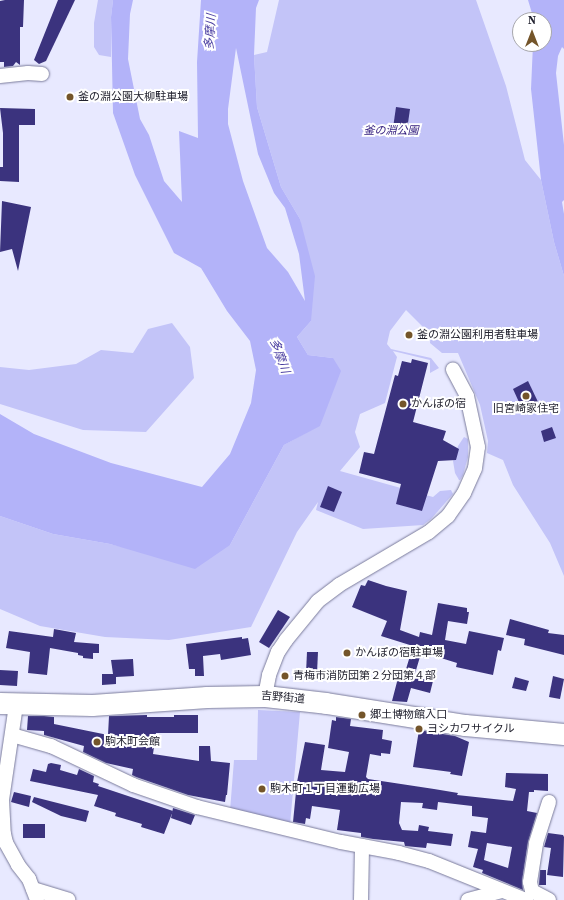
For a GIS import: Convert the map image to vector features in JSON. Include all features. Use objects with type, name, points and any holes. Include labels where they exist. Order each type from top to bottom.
[{"type":"highway","name":"吉野街道","points":[[8,704],[92,705],[199,697],[265,696],[326,703],[486,728],[564,734]]},
{"type":"street","points":[[0,76],[28,73],[42,74]]},
{"type":"street","points":[[265,696],[269,674],[278,652],[318,601],[339,585],[429,532],[448,516],[464,493],[475,468],[478,447],[468,401],[453,370]]},
{"type":"street","points":[[8,704],[12,735],[2,800],[6,843],[18,865],[29,879],[35,894],[68,900]]},
{"type":"street","points":[[12,735],[51,746],[133,785],[197,807],[429,861],[526,900]]},
{"type":"street","points":[[549,802],[536,843],[530,882],[532,891],[549,900]]},
{"type":"street","points":[[361,900],[362,846]]},
{"type":"street","points":[[468,900],[502,891]]},
{"type":"green space","points":[[98,0],[113,0],[111,17],[111,57],[99,55],[94,47],[94,23]]},
{"type":"green space","name":"釜の淵公園","points":[[279,0],[476,0],[506,86],[525,160],[541,180],[554,242],[564,276],[564,576],[550,543],[513,485],[503,460],[487,453],[488,441],[480,405],[458,353],[442,353],[430,343],[431,331],[422,326],[406,310],[390,331],[387,344],[391,349],[431,358],[439,368],[430,373],[430,360],[393,351],[397,357],[385,403],[360,414],[355,432],[360,447],[340,471],[433,497],[440,491],[451,490],[453,494],[431,519],[423,525],[363,529],[316,510],[318,502],[297,532],[251,627],[169,640],[105,637],[40,626],[0,609],[0,516],[53,534],[110,544],[143,552],[230,545],[284,445],[320,425],[333,358],[308,355],[297,337],[311,321],[300,219],[281,187],[257,107],[254,55],[267,52]]},
{"type":"green space","points":[[172,323],[190,347],[194,378],[146,432],[83,430],[0,404],[0,367],[29,370],[76,364],[101,350],[133,353],[148,329]]},
{"type":"green space","points":[[464,437],[468,439],[468,457],[463,475],[459,480],[455,473],[453,461],[458,446]]},
{"type":"green space","name":"駒木町１丁目運動広場","points":[[258,710],[300,712],[290,825],[230,811],[234,760],[257,760]]},
{"type":"water","name":"多摩川","points":[[113,0],[133,0],[130,14],[128,59],[140,119],[149,135],[164,181],[182,202],[179,131],[198,138],[197,62],[201,0],[259,0],[256,8],[254,55],[257,107],[281,187],[300,219],[315,276],[311,321],[297,337],[308,355],[333,358],[341,371],[320,426],[284,445],[230,545],[195,569],[110,544],[53,534],[0,516],[0,414],[34,434],[111,463],[202,487],[230,454],[251,403],[256,370],[250,341],[227,311],[201,268],[174,253],[135,175],[113,113],[111,17]],"holes":[[[236,48],[258,154],[274,193],[285,208],[299,254],[305,301],[288,272],[267,248],[243,181],[228,124],[228,109]]]},
{"type":"water","points":[[528,0],[564,0],[564,49],[562,47],[558,56],[556,73],[564,145],[564,200],[562,202],[564,214],[564,276],[554,242],[541,180],[531,89],[533,52],[552,52],[552,12],[532,12]]},
{"type":"building","points":[[24,0],[23,27],[20,27],[20,65],[16,62],[13,66],[4,67],[4,62],[0,62],[0,1]]},
{"type":"building","points":[[58,0],[75,0],[46,61],[39,64],[34,60]]},
{"type":"building","points":[[396,107],[410,109],[407,130],[393,128]]},
{"type":"building","points":[[0,108],[35,109],[35,125],[19,125],[19,182],[0,181],[0,167],[3,167],[3,133]]},
{"type":"building","points":[[2,201],[31,207],[18,271],[12,249],[0,252]]},
{"type":"building","name":"かんぽの宿","points":[[412,359],[428,363],[413,422],[446,431],[443,440],[459,449],[456,460],[438,461],[422,511],[396,504],[401,484],[359,473],[364,452],[374,454],[395,375],[398,376],[402,361],[411,363]]},
{"type":"building","name":"旧宮崎家住宅","points":[[528,381],[539,404],[523,411],[513,389]]},
{"type":"building","points":[[552,427],[556,438],[544,442],[541,431]]},
{"type":"building","points":[[328,486],[342,492],[334,512],[320,507]]},
{"type":"building","points":[[368,580],[407,591],[400,630],[419,637],[420,632],[432,635],[438,603],[467,608],[467,612],[469,612],[467,624],[448,621],[445,640],[466,644],[469,631],[504,638],[501,651],[498,650],[493,675],[456,667],[457,663],[441,658],[443,652],[425,648],[425,650],[422,650],[414,677],[433,681],[430,693],[411,688],[407,702],[392,701],[398,678],[403,679],[413,646],[381,636],[387,621],[352,607],[361,585],[365,586]]},
{"type":"building","points":[[278,610],[290,617],[269,648],[259,642]]},
{"type":"building","points":[[510,619],[549,630],[548,633],[564,635],[564,655],[524,645],[525,639],[506,635]]},
{"type":"building","points":[[54,629],[76,633],[74,642],[99,644],[99,653],[93,653],[93,659],[83,658],[83,656],[78,655],[78,653],[50,648],[47,675],[28,673],[30,652],[6,648],[9,631],[53,637]]},
{"type":"building","points":[[242,637],[242,639],[248,638],[251,655],[221,660],[220,654],[203,656],[204,676],[195,676],[195,669],[189,669],[186,644]]},
{"type":"building","points":[[307,652],[318,652],[317,673],[306,673]]},
{"type":"building","points":[[133,659],[134,676],[116,677],[116,684],[102,685],[102,674],[113,674],[111,660]]},
{"type":"building","points":[[0,670],[18,671],[17,686],[0,685]]},
{"type":"building","points":[[553,676],[564,679],[560,699],[549,697]]},
{"type":"building","points":[[515,677],[529,681],[526,691],[512,688]]},
{"type":"building","points":[[147,715],[147,717],[174,717],[174,715],[198,715],[198,733],[156,733],[153,754],[199,761],[199,746],[210,746],[211,761],[230,763],[225,802],[188,795],[136,777],[132,775],[133,769],[106,763],[83,752],[84,746],[44,735],[44,731],[27,730],[28,716],[44,716],[54,717],[54,724],[108,735],[109,716]]},
{"type":"building","points":[[336,717],[351,719],[350,726],[383,730],[382,739],[392,741],[390,754],[381,753],[381,756],[370,754],[366,777],[368,779],[458,793],[457,795],[513,801],[516,789],[505,787],[506,773],[548,774],[548,791],[534,790],[534,792],[529,792],[527,811],[537,813],[528,842],[522,881],[523,890],[482,873],[483,870],[473,867],[478,849],[468,847],[471,831],[486,833],[488,818],[472,816],[472,806],[438,802],[437,810],[422,808],[423,803],[401,802],[399,823],[402,830],[418,831],[419,825],[429,827],[428,831],[453,834],[451,846],[427,843],[426,848],[405,846],[404,842],[361,837],[361,833],[337,830],[340,810],[312,806],[310,819],[306,818],[305,824],[293,822],[297,782],[305,742],[325,745],[321,770],[345,772],[349,752],[328,748],[332,720],[336,721]],"holes":[[[487,843],[512,847],[508,868],[484,860]]]},
{"type":"building","points":[[419,730],[455,736],[469,742],[462,776],[450,774],[451,772],[413,767]]},
{"type":"building","points":[[51,763],[61,765],[60,770],[77,775],[79,769],[94,776],[93,782],[99,784],[98,786],[173,811],[164,834],[141,827],[142,824],[115,816],[116,813],[94,806],[98,795],[30,781],[33,769],[46,772],[48,764]]},
{"type":"building","points":[[14,792],[31,796],[29,807],[11,802]]},
{"type":"building","points":[[34,797],[89,811],[86,822],[61,816],[32,802]]},
{"type":"building","points":[[173,808],[195,815],[191,825],[171,818]]},
{"type":"building","points":[[23,824],[45,824],[45,838],[23,838]]},
{"type":"building","points":[[548,833],[563,835],[564,837],[563,877],[547,875],[551,848],[544,847]]},
{"type":"building","points":[[540,870],[546,870],[546,885],[539,885]]},
{"type":"place","name":"釜の淵公園大柳駐車場","points":[[70,97]]},
{"type":"place","name":"釜の淵公園利用者駐車場","points":[[409,335]]},
{"type":"place","name":"旧宮崎家住宅","points":[[526,396]]},
{"type":"place","name":"かんぽの宿","points":[[403,404]]},
{"type":"place","name":"かんぽの宿駐車場","points":[[347,653]]},
{"type":"place","name":"青梅市消防団第２分団第４部","points":[[285,676]]},
{"type":"place","name":"郷土博物館入口","points":[[362,715]]},
{"type":"place","name":"ヨシカワサイクル","points":[[419,729]]},
{"type":"place","name":"駒木町会館","points":[[97,742]]},
{"type":"place","name":"駒木町１丁目運動広場","points":[[262,789]]}]
